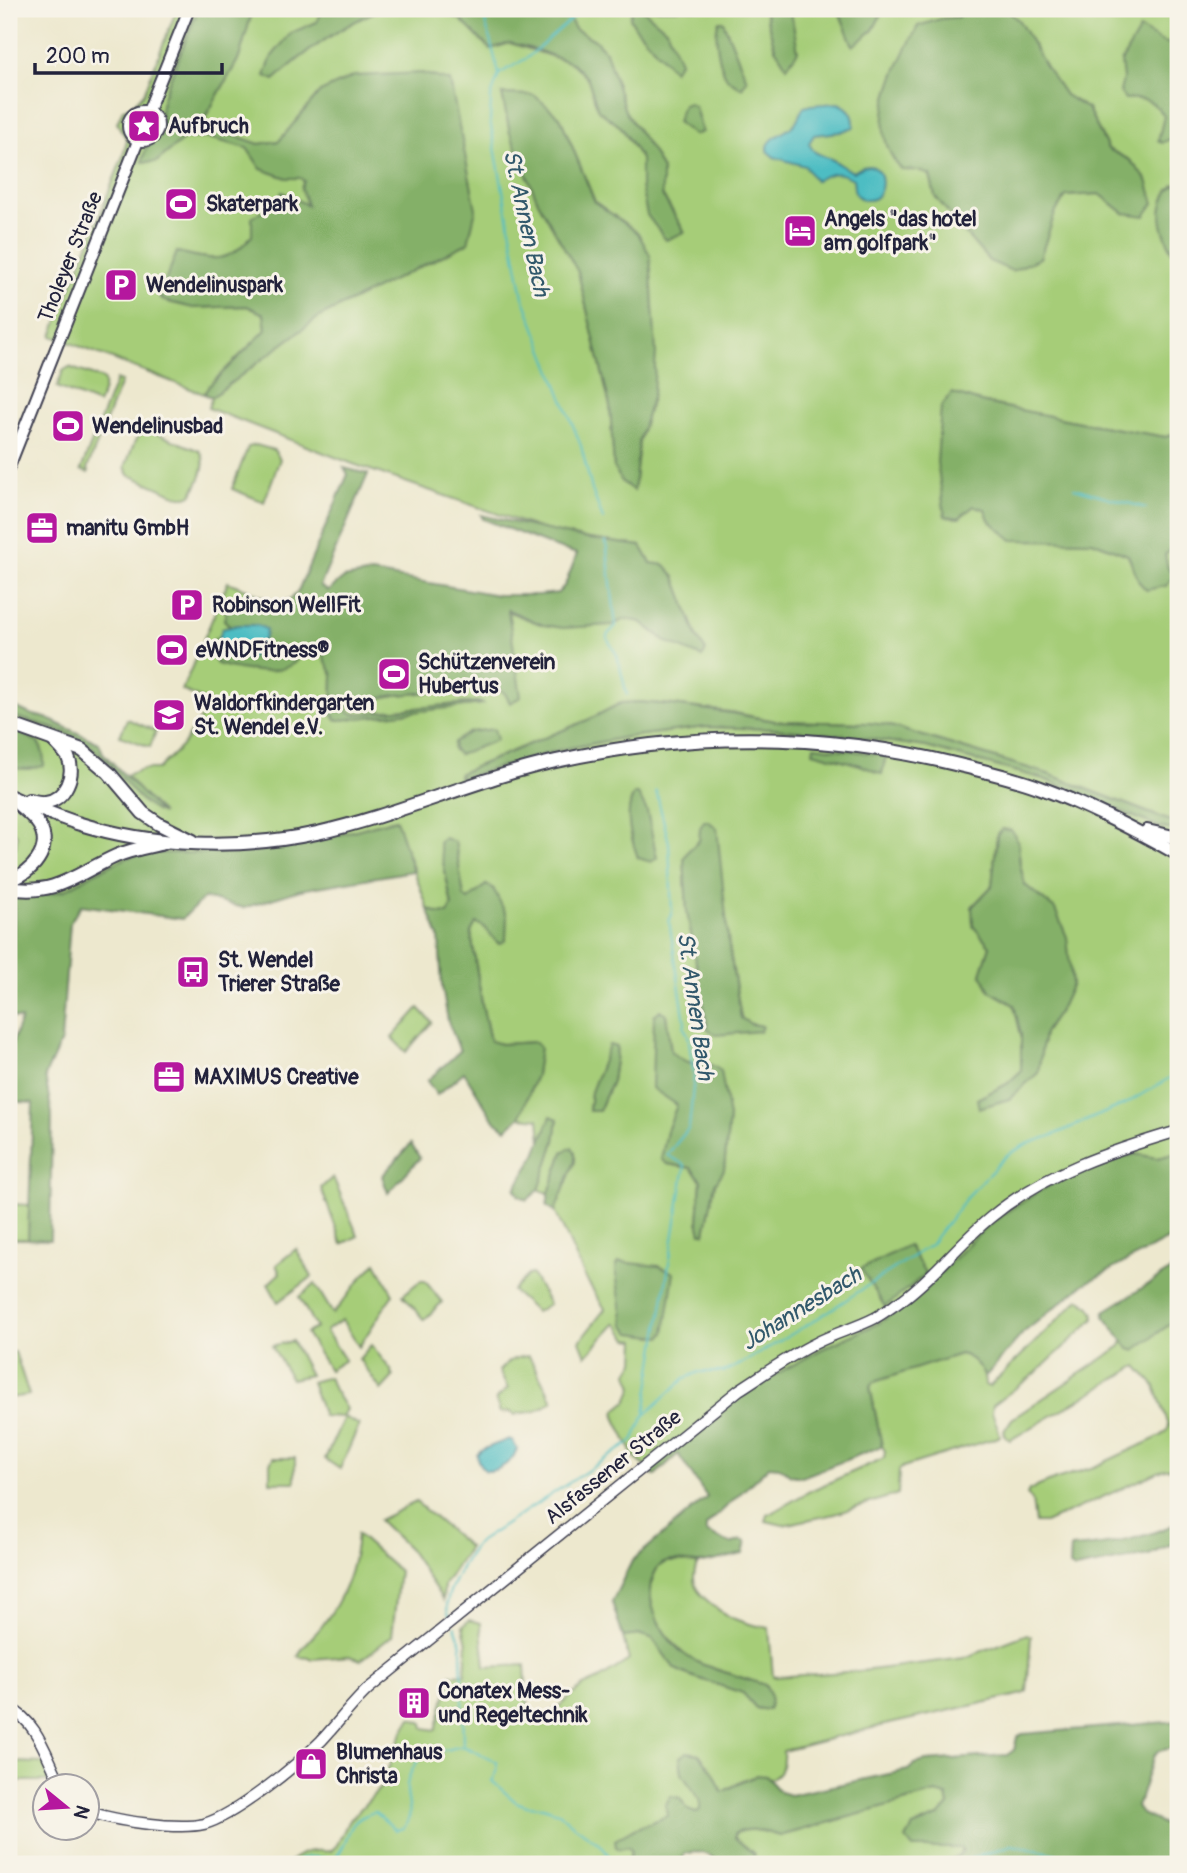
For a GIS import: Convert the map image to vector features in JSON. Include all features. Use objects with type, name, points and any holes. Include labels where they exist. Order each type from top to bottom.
[{"type":"highway","points":[[9,724],[82,750],[109,773],[143,813],[200,844]]},
{"type":"highway","points":[[10,796],[77,823],[119,834],[200,844],[256,842],[318,832],[366,819],[555,761],[646,745],[755,739],[828,742],[876,747],[930,758],[1039,787],[1094,809],[1178,854]]},
{"type":"highway","points":[[10,796],[47,802],[64,791],[68,784],[70,765],[53,740]]},
{"type":"highway","points":[[9,880],[28,872],[43,849],[38,824],[10,796]]},
{"type":"highway","points":[[1130,827],[1178,838]]},
{"type":"highway","points":[[9,888],[34,890],[55,886],[120,854],[172,841]]},
{"type":"main road","points":[[148,111],[189,9]]},
{"type":"main road","points":[[148,111],[155,117],[158,129],[150,140],[138,141],[128,131],[128,121],[136,112],[148,111]]},
{"type":"main road","name":"Tholeyer Straße","points":[[9,467],[138,141]]},
{"type":"main road","name":"Alsfassener Straße","points":[[102,1814],[140,1822],[186,1826],[204,1824],[227,1814],[307,1755],[368,1689],[739,1390],[795,1354],[876,1318],[903,1300],[990,1218],[1012,1201],[1067,1169],[1101,1155],[1178,1131]]},
{"type":"main road","points":[[9,1708],[18,1712],[33,1728],[55,1772]]},
{"type":"green space","points":[[177,9],[198,9],[163,97],[163,129],[156,141],[146,148],[156,162],[185,138],[209,138],[247,148],[261,169],[305,181],[301,188],[307,200],[307,206],[278,202],[252,217],[252,236],[228,256],[206,258],[177,252],[193,308],[247,306],[264,314],[266,330],[204,394],[52,336],[123,156],[127,140],[117,123],[123,109],[132,106],[144,93]]},
{"type":"green space","points":[[198,9],[253,9],[239,58],[205,118],[207,126],[259,144],[279,141],[320,92],[354,76],[422,73],[450,81],[476,209],[468,243],[319,317],[212,397],[204,394],[209,386],[266,330],[264,314],[247,306],[193,308],[164,301],[159,296],[177,252],[199,257],[227,256],[252,236],[252,217],[278,202],[282,192],[307,205],[301,188],[304,181],[300,178],[287,178],[261,169],[247,148],[209,138],[185,138],[156,162],[142,162],[146,148],[156,141],[163,129],[160,113],[163,97]]},
{"type":"green space","points":[[253,9],[323,9],[317,22],[291,33],[274,80],[297,59],[353,21],[381,9],[436,9],[460,19],[490,49],[510,43],[572,63],[588,79],[598,110],[621,127],[641,159],[641,187],[674,213],[662,195],[662,170],[625,111],[606,52],[595,40],[575,29],[564,9],[632,9],[631,18],[673,70],[667,30],[642,9],[764,9],[775,48],[792,18],[788,9],[838,9],[853,45],[873,30],[884,9],[963,9],[958,17],[918,26],[893,78],[919,171],[931,175],[935,196],[989,260],[1040,257],[1055,213],[1066,196],[1100,194],[1124,213],[1130,160],[1108,149],[1088,109],[1065,95],[1019,21],[1006,9],[1178,9],[1178,184],[1173,185],[1169,246],[1178,262],[1178,360],[1174,367],[1178,369],[1178,432],[1166,437],[980,402],[952,394],[944,504],[945,516],[959,518],[974,506],[1058,539],[1092,541],[1128,555],[1139,582],[1175,575],[1168,568],[1165,555],[1178,542],[1178,824],[1048,774],[887,725],[775,721],[731,712],[639,702],[621,703],[590,719],[460,773],[462,778],[559,750],[626,737],[706,727],[774,729],[851,736],[926,747],[1044,779],[1161,828],[1178,830],[1178,1153],[1157,1158],[1135,1154],[1102,1163],[1039,1191],[970,1242],[917,1297],[879,1323],[820,1350],[721,1411],[650,1470],[635,1458],[615,1417],[616,1410],[627,1401],[633,1387],[628,1373],[635,1362],[636,1340],[628,1339],[615,1324],[586,1356],[580,1341],[605,1309],[586,1279],[555,1211],[575,1161],[563,1152],[549,1193],[539,1190],[555,1141],[558,1119],[551,1117],[541,1141],[539,1119],[520,1117],[536,1075],[539,1048],[534,1042],[501,1044],[490,1041],[471,932],[476,923],[483,926],[498,943],[506,940],[486,885],[468,901],[463,896],[455,842],[439,842],[452,906],[449,914],[428,909],[395,819],[289,846],[96,872],[65,890],[41,895],[9,892],[9,852],[16,847],[17,835],[9,826],[9,715],[71,735],[93,747],[143,802],[161,812],[126,775],[143,769],[158,769],[182,746],[210,703],[182,690],[228,582],[246,589],[246,596],[238,601],[224,620],[230,626],[222,629],[219,638],[215,638],[212,654],[217,664],[293,664],[311,644],[320,642],[333,675],[332,713],[336,720],[482,704],[478,702],[355,714],[349,712],[346,706],[396,695],[492,687],[504,692],[507,609],[543,625],[612,625],[626,618],[641,622],[667,642],[698,639],[675,577],[651,563],[641,546],[547,531],[353,464],[208,408],[212,397],[319,317],[467,243],[320,92],[280,141],[259,144],[207,126],[205,118],[239,58]],"holes":[[[502,94],[560,117],[595,202],[638,233],[653,394],[639,441],[634,490],[614,468],[610,406],[578,272],[510,133]],[[997,835],[1018,841],[1025,885],[1055,909],[1061,1008],[1044,1033],[1038,1073],[977,1099],[1007,1084],[1021,1071],[1021,1035],[1014,1005],[990,991],[981,974],[990,946],[972,907],[992,886]],[[699,841],[729,946],[741,1018],[762,1026],[708,1029],[687,912],[684,858]],[[666,1014],[671,1052],[681,1060],[702,1065],[729,1117],[724,1170],[715,1183],[705,1233],[698,1222],[701,1180],[691,1168],[667,1164],[667,1131],[677,1105]],[[617,1047],[612,1081],[599,1111],[589,1111],[591,1092]]]},
{"type":"green space","points":[[323,9],[381,9],[324,40],[274,80],[265,76],[272,56],[291,33],[317,22]]},
{"type":"green space","points":[[436,9],[564,9],[575,29],[595,40],[606,52],[625,111],[662,170],[662,195],[685,232],[666,240],[647,215],[641,187],[641,159],[621,127],[598,110],[588,79],[572,63],[510,43],[490,49],[460,19]]},
{"type":"green space","points":[[632,9],[642,9],[667,30],[680,62],[673,70],[635,27],[630,18]]},
{"type":"green space","points":[[764,9],[788,9],[792,18],[798,51],[787,67],[775,48]]},
{"type":"green space","points":[[838,9],[884,9],[873,30],[853,46]]},
{"type":"green space","points":[[963,9],[1006,9],[1019,21],[1065,95],[1088,109],[1108,149],[1130,160],[1147,180],[1154,203],[1145,216],[1124,213],[1100,194],[1066,196],[1055,213],[1040,258],[1012,271],[989,261],[963,231],[935,196],[930,175],[902,170],[890,154],[885,136],[884,117],[893,79],[918,26],[958,17]]},
{"type":"green space","points":[[719,21],[723,21],[747,80],[742,88],[727,78],[722,66],[717,41]]},
{"type":"green space","points":[[1140,29],[1163,42],[1178,45],[1178,144],[1172,138],[1162,143],[1158,141],[1164,116],[1156,106],[1143,100],[1125,99],[1120,92],[1123,79],[1121,62]]},
{"type":"green space","points":[[502,94],[534,95],[560,117],[595,202],[638,233],[650,255],[656,353],[653,394],[639,441],[634,491],[622,482],[614,468],[610,406],[578,272],[538,202],[510,133]]},
{"type":"green space","points":[[689,103],[695,107],[702,132],[694,135],[677,122],[683,105]]},
{"type":"green space","points":[[1178,184],[1178,262],[1166,239],[1161,218],[1166,195]]},
{"type":"green space","points":[[69,367],[103,379],[104,388],[98,404],[57,387],[63,371]]},
{"type":"green space","points":[[116,380],[121,382],[87,469],[88,473],[81,470]]},
{"type":"green space","points":[[952,393],[980,402],[1090,424],[1166,437],[1178,432],[1178,542],[1165,555],[1168,568],[1175,575],[1166,586],[1146,590],[1139,582],[1128,555],[1092,541],[1012,540],[989,520],[985,509],[974,506],[959,518],[945,516],[937,462],[941,407]]},
{"type":"green space","points":[[148,430],[200,451],[203,467],[191,495],[180,497],[129,475],[125,467],[135,441],[143,431]]},
{"type":"green space","points":[[256,445],[274,450],[280,459],[264,502],[232,489],[248,447]]},
{"type":"green space","points":[[344,468],[368,474],[320,586],[328,591],[344,578],[372,573],[498,595],[558,593],[565,585],[577,554],[483,519],[481,515],[582,538],[641,546],[651,563],[665,565],[675,577],[698,639],[706,651],[702,657],[667,642],[641,622],[626,619],[612,625],[563,628],[543,625],[508,610],[521,697],[510,703],[504,692],[492,687],[396,695],[355,702],[347,707],[349,712],[355,714],[478,702],[483,704],[342,720],[336,720],[332,713],[333,675],[320,642],[309,648],[294,663],[277,670],[246,670],[217,664],[212,654],[215,638],[219,638],[221,648],[246,659],[257,625],[230,626],[224,620],[227,606],[246,596],[246,589],[280,602],[287,601],[298,591],[348,474]]},
{"type":"green space","points":[[638,702],[775,721],[887,725],[1048,774],[1178,824],[1178,830],[1161,828],[1044,779],[926,747],[851,736],[774,729],[706,727],[626,737],[559,750],[459,777],[460,773],[590,719],[621,703]]},
{"type":"green space","points":[[9,704],[99,743],[103,753],[162,814],[143,802],[103,757],[86,743],[54,728],[9,715]]},
{"type":"green space","points":[[127,719],[156,731],[150,747],[120,736]]},
{"type":"green space","points":[[494,729],[497,740],[459,755],[453,749],[454,742],[470,732]]},
{"type":"green space","points":[[9,730],[39,744],[44,766],[9,768]]},
{"type":"green space","points":[[814,746],[886,755],[882,774],[813,752]]},
{"type":"green space","points":[[634,794],[638,794],[647,811],[657,858],[651,862],[638,858],[631,834],[629,810]]},
{"type":"green space","points":[[396,819],[413,871],[300,890],[244,908],[204,898],[182,919],[81,905],[70,923],[61,1041],[45,1076],[52,1114],[50,1240],[28,1239],[33,1103],[9,1101],[9,1052],[21,1019],[11,1017],[14,902],[9,901],[9,892],[41,895],[65,890],[126,858],[145,853],[241,853],[302,845]]},
{"type":"green space","points":[[704,821],[717,828],[729,946],[741,1018],[762,1026],[760,1031],[716,1035],[708,1029],[687,912],[684,858],[699,841],[700,828]]},
{"type":"green space","points":[[1002,829],[1011,830],[1018,841],[1025,885],[1055,909],[1067,937],[1072,984],[1061,1008],[1044,1033],[1038,1073],[1009,1099],[979,1108],[977,1099],[1007,1084],[1021,1071],[1021,1035],[1014,1005],[990,991],[981,974],[990,946],[973,926],[972,907],[992,886],[997,835]]},
{"type":"green space","points":[[444,838],[455,842],[464,896],[468,900],[486,885],[493,888],[507,916],[506,940],[499,944],[483,926],[476,923],[471,932],[490,1041],[501,1044],[535,1042],[540,1048],[536,1075],[520,1117],[506,1129],[493,1119],[464,1072],[437,1095],[427,1081],[460,1051],[448,1021],[442,987],[439,937],[428,909],[448,914],[452,906],[439,842]]},
{"type":"green space","points":[[419,1008],[432,1022],[406,1052],[392,1038]]},
{"type":"green space","points":[[660,1010],[666,1014],[671,1052],[689,1062],[710,1064],[721,1071],[729,1117],[724,1170],[715,1184],[705,1233],[701,1233],[698,1222],[701,1180],[691,1168],[667,1164],[661,1159],[667,1131],[677,1105],[652,1088],[654,1016]]},
{"type":"green space","points":[[609,1045],[617,1047],[612,1081],[599,1111],[589,1111],[591,1092]]},
{"type":"green space","points":[[551,1116],[558,1119],[555,1141],[539,1190],[527,1200],[519,1196],[515,1189],[536,1154]]},
{"type":"green space","points":[[411,1144],[420,1158],[388,1193],[382,1176]]},
{"type":"green space","points":[[572,1147],[575,1161],[555,1211],[547,1206],[549,1193],[563,1152]]},
{"type":"green space","points":[[1178,1153],[1178,1234],[1084,1284],[1023,1333],[985,1377],[975,1362],[960,1354],[874,1382],[870,1387],[882,1446],[802,1477],[791,1475],[779,1467],[769,1466],[706,1526],[706,1532],[731,1544],[741,1540],[746,1542],[743,1554],[701,1563],[668,1562],[658,1568],[650,1591],[655,1614],[666,1636],[693,1660],[765,1685],[770,1697],[768,1710],[756,1708],[743,1693],[675,1669],[652,1638],[641,1635],[623,1637],[612,1602],[632,1561],[707,1497],[678,1454],[654,1476],[650,1470],[721,1411],[769,1378],[820,1350],[879,1323],[917,1297],[992,1222],[1039,1191],[1101,1163],[1135,1154],[1157,1158]]},
{"type":"green space","points":[[333,1177],[358,1236],[342,1244],[321,1188]]},
{"type":"green space","points":[[9,1204],[29,1205],[28,1239],[9,1239]]},
{"type":"green space","points":[[908,1245],[926,1274],[885,1307],[861,1269]]},
{"type":"green space","points":[[296,1249],[312,1277],[278,1302],[268,1284],[280,1273],[276,1265]]},
{"type":"green space","points":[[619,1262],[659,1266],[674,1273],[665,1333],[661,1337],[631,1333],[624,1324],[616,1274]]},
{"type":"green space","points":[[376,1263],[393,1294],[359,1347],[342,1320],[326,1331],[345,1360],[329,1370],[306,1333],[316,1328],[299,1297],[315,1284],[333,1314]]},
{"type":"green space","points":[[1178,1266],[1178,1318],[1135,1350],[1129,1348],[1104,1316],[1105,1311]]},
{"type":"green space","points":[[532,1274],[549,1304],[536,1312],[512,1291]]},
{"type":"green space","points":[[421,1281],[425,1281],[442,1302],[424,1320],[403,1295]]},
{"type":"green space","points":[[1079,1299],[1092,1310],[1094,1319],[1036,1373],[993,1405],[992,1412],[999,1437],[903,1467],[899,1470],[898,1494],[835,1514],[783,1525],[766,1521],[768,1515],[810,1491],[884,1458],[885,1451],[870,1387],[874,1382],[960,1354],[978,1365],[985,1385],[989,1387]]},
{"type":"green space","points":[[1178,1318],[1178,1471],[1174,1468],[1165,1469],[1045,1523],[1035,1523],[1032,1500],[1027,1494],[1029,1490],[1094,1467],[1161,1436],[1169,1426],[1155,1386],[1137,1366],[1010,1440],[1004,1431],[1012,1419],[1121,1346],[1123,1341],[1129,1348],[1135,1349]]},
{"type":"green space","points":[[292,1341],[310,1375],[291,1379],[272,1346]]},
{"type":"green space","points":[[371,1345],[391,1370],[393,1377],[381,1390],[359,1359]]},
{"type":"green space","points":[[9,1352],[15,1352],[29,1395],[9,1398]]},
{"type":"green space","points":[[529,1356],[553,1401],[535,1411],[515,1415],[511,1412],[500,1412],[496,1401],[508,1389],[499,1371],[512,1360]]},
{"type":"green space","points":[[329,1377],[346,1409],[342,1417],[323,1416],[311,1382]]},
{"type":"green space","points":[[344,1417],[359,1425],[340,1469],[325,1459]]},
{"type":"green space","points":[[273,1458],[295,1458],[295,1482],[270,1482],[270,1463]]},
{"type":"green space","points":[[416,1502],[469,1547],[444,1585],[443,1600],[409,1549],[379,1520]]},
{"type":"green space","points":[[1178,1523],[1178,1541],[1149,1555],[1075,1569],[1070,1566],[1071,1548],[1126,1540]]},
{"type":"green space","points":[[357,1534],[399,1571],[392,1636],[361,1660],[350,1656],[312,1659],[300,1657],[298,1656],[303,1648],[322,1626],[342,1594],[353,1560]]},
{"type":"green space","points":[[665,1562],[698,1563],[694,1576],[695,1586],[713,1605],[732,1618],[769,1628],[773,1677],[862,1671],[964,1658],[1027,1634],[1031,1636],[1027,1692],[783,1751],[781,1768],[774,1777],[752,1777],[722,1792],[714,1773],[699,1754],[687,1753],[680,1757],[682,1774],[700,1800],[700,1810],[695,1813],[688,1810],[680,1798],[668,1816],[634,1829],[620,1849],[629,1847],[631,1851],[629,1860],[621,1864],[287,1864],[310,1851],[331,1851],[337,1845],[348,1822],[381,1787],[402,1733],[411,1718],[423,1723],[424,1728],[436,1730],[451,1675],[465,1674],[467,1643],[463,1626],[469,1620],[481,1623],[485,1667],[525,1665],[527,1702],[539,1723],[583,1686],[629,1660],[623,1637],[641,1635],[652,1638],[675,1669],[743,1693],[756,1708],[768,1710],[770,1697],[765,1685],[703,1665],[684,1655],[665,1633],[652,1610],[650,1586],[657,1568]]},
{"type":"green space","points":[[1178,1721],[1178,1747],[1158,1751],[1153,1757],[1137,1807],[1142,1814],[1169,1827],[1174,1864],[935,1864],[959,1856],[963,1851],[961,1848],[913,1848],[906,1839],[913,1827],[938,1817],[949,1805],[947,1796],[936,1793],[780,1836],[752,1830],[735,1833],[735,1838],[754,1854],[753,1864],[722,1864],[708,1855],[695,1852],[684,1854],[682,1864],[621,1864],[629,1860],[631,1851],[629,1847],[616,1847],[615,1840],[634,1829],[668,1816],[665,1805],[671,1796],[680,1798],[688,1810],[695,1813],[700,1810],[700,1800],[682,1774],[680,1757],[687,1752],[699,1754],[714,1773],[722,1792],[757,1775],[766,1776],[780,1792],[790,1795],[908,1770],[915,1764],[926,1761],[1007,1755],[1014,1750],[1017,1737],[1022,1734]]},
{"type":"green space","points":[[9,1762],[44,1763],[49,1772],[32,1772],[32,1781],[9,1781]]},
{"type":"green space","points":[[936,1793],[947,1796],[949,1805],[938,1817],[913,1827],[938,1847],[961,1848],[963,1851],[959,1856],[935,1864],[753,1864],[754,1854],[735,1838],[735,1833],[747,1830],[780,1836]]},
{"type":"water","points":[[838,103],[850,112],[854,127],[840,132],[814,135],[809,143],[816,153],[853,172],[871,166],[877,169],[882,181],[878,195],[873,199],[865,200],[857,196],[853,179],[848,176],[833,174],[815,181],[805,166],[774,157],[767,151],[774,138],[792,127],[804,107]]},
{"type":"water","points":[[238,625],[257,625],[266,629],[265,637],[251,658],[246,659],[220,648],[222,629]]},
{"type":"water","points":[[509,1439],[517,1449],[512,1458],[500,1467],[486,1471],[479,1464],[477,1454]]},
{"type":"waterway","name":"St. Annen Bach","points":[[482,9],[499,74],[491,97],[490,121],[523,297],[581,446],[592,490],[603,519]]},
{"type":"waterway","points":[[499,74],[527,58],[583,9]]},
{"type":"waterway","points":[[1074,488],[1146,508]]},
{"type":"waterway","name":"St. Annen Bach","points":[[606,542],[616,626],[607,638],[617,655],[627,695]]},
{"type":"waterway","name":"St. Annen Bach","points":[[645,1413],[685,1165],[667,1155],[689,1128],[694,1077],[688,1035],[684,1028],[669,921],[672,915],[669,843],[656,791]]},
{"type":"waterway","name":"Johannesbach","points":[[451,1618],[447,1607],[453,1583],[477,1543],[633,1441],[644,1416],[684,1379],[699,1372],[723,1372],[741,1364],[812,1322],[930,1245],[967,1197],[1007,1155],[1027,1144],[1127,1103],[1178,1073]]},
{"type":"waterway","name":"Johannesbach","points":[[455,1626],[461,1643],[463,1746]]},
{"type":"waterway","points":[[295,1864],[309,1857],[335,1858],[357,1820],[375,1812],[396,1830],[404,1828],[410,1814],[408,1781],[419,1759],[422,1755],[463,1746],[497,1762],[497,1772],[492,1781],[516,1802],[558,1812],[601,1845],[615,1864]]},
{"type":"waterway","points":[[954,1864],[1012,1845],[1056,1854],[1068,1864]]},
{"type":"place","name":"Aufbruch","points":[[144,126]]},
{"type":"place","name":"Skaterpark","points":[[181,204]]},
{"type":"place","name":"Angels \"das hotel am golfpark\"","points":[[800,231]]},
{"type":"place","name":"Wendelinuspark","points":[[121,285]]},
{"type":"place","name":"Wendelinusbad","points":[[68,426]]},
{"type":"place","name":"manitu GmbH","points":[[42,528]]},
{"type":"place","name":"Robinson WellFit","points":[[187,605]]},
{"type":"place","name":"eWNDFitness®","points":[[172,650]]},
{"type":"place","name":"Schützenverein Hubertus","points":[[394,674]]},
{"type":"place","name":"Waldorfkindergarten St. Wendel e.V.","points":[[169,715]]},
{"type":"place","name":"St. Wendel Trierer Straße","points":[[193,972]]},
{"type":"place","name":"MAXIMUS Creative","points":[[169,1077]]},
{"type":"place","name":"Conatex Mess- und Regeltechnik","points":[[414,1703]]},
{"type":"place","name":"Blumenhaus Christa","points":[[311,1764]]}]
